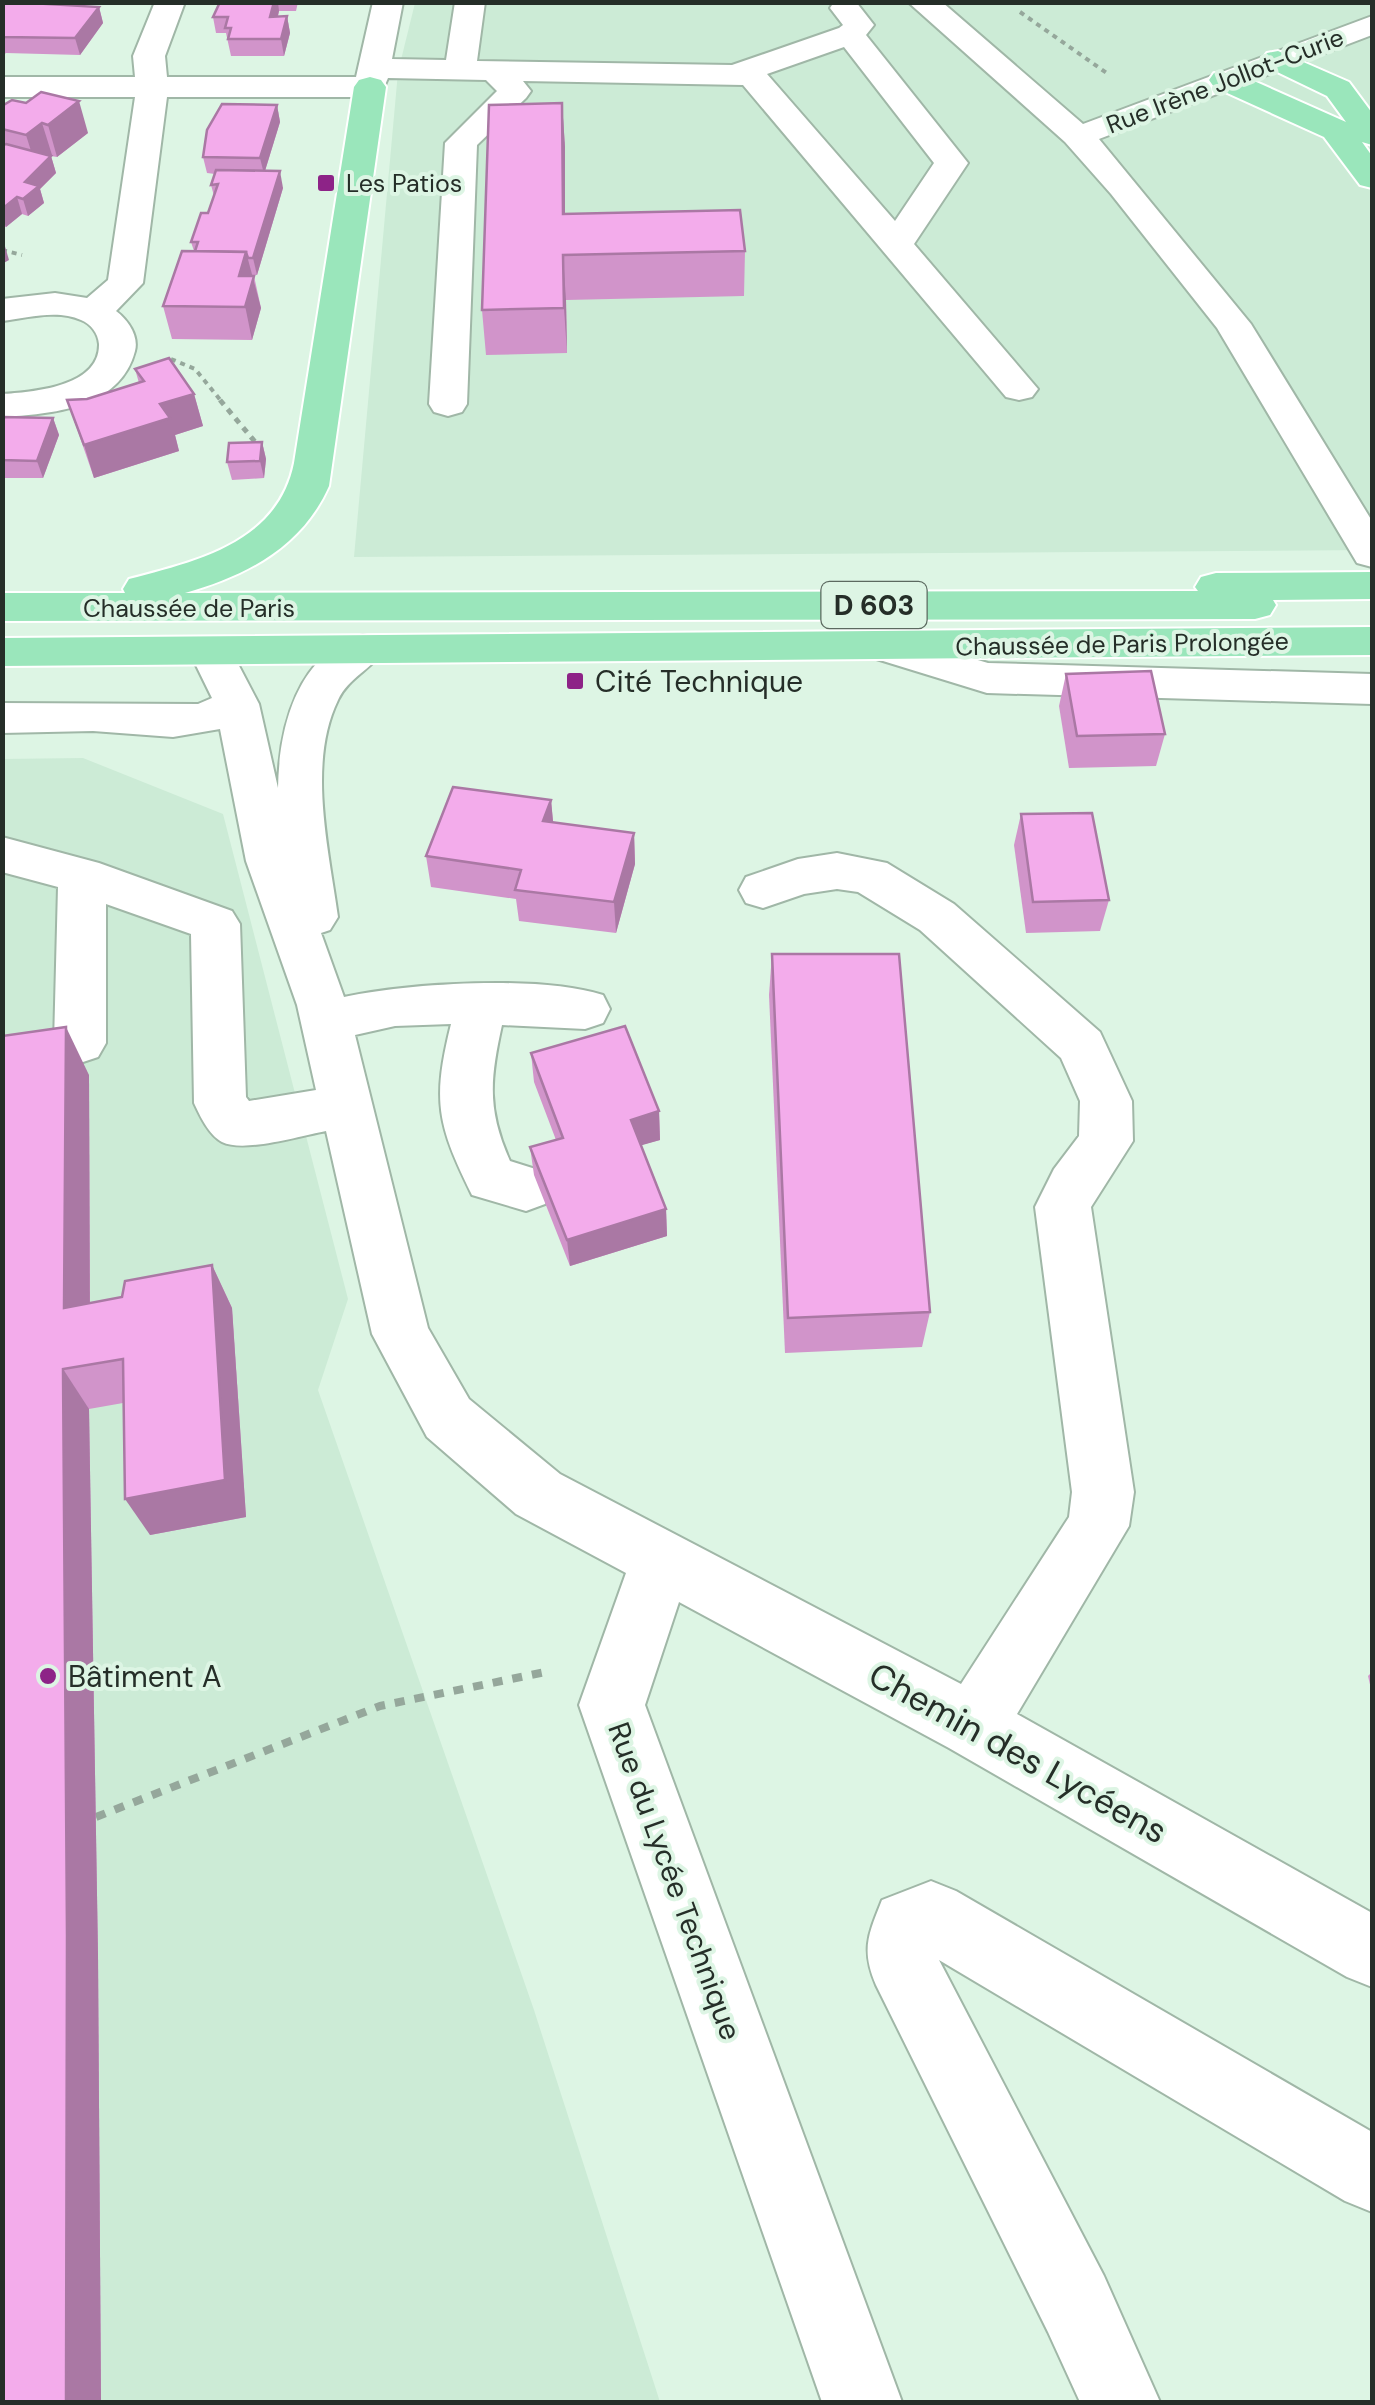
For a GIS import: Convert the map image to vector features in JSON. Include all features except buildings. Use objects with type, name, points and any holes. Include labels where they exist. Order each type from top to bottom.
[{"type":"main road","points":[[1278,60],[1338,89],[1372,135]]},
{"type":"main road","points":[[2,605],[124,593],[195,579],[239,559],[274,535],[304,496],[314,465],[316,430],[353,224],[372,77]]},
{"type":"main road","points":[[1225,80],[1336,130],[1372,178]]},
{"type":"main road","points":[[768,606],[930,589],[1372,586]]},
{"type":"main road","name":"Chaussée de Paris","points":[[2,605],[369,629]]},
{"type":"main road","name":"D 603","points":[[369,629],[768,606],[1372,605]]},
{"type":"main road","name":"Chaussée de Paris Prolongée","points":[[211,651],[369,629],[885,646],[1372,642]]},
{"type":"main road","name":"D 603","points":[[2,652],[211,651]]},
{"type":"street","points":[[94,312],[125,283],[152,87],[149,56],[170,2]]},
{"type":"street","points":[[372,77],[388,2]]},
{"type":"street","points":[[470,2],[478,69]]},
{"type":"street","points":[[735,74],[850,35],[859,25],[836,2]]},
{"type":"street","points":[[922,2],[1077,135],[1233,324],[1372,554]]},
{"type":"street","name":"Rue Irène Jollot-Curie","points":[[1077,135],[1372,25]]},
{"type":"street","points":[[850,35],[952,163],[896,245]]},
{"type":"street","points":[[2,87],[152,87],[478,69],[735,74],[754,78],[1019,389]]},
{"type":"street","points":[[448,404],[461,143],[516,92],[478,69]]},
{"type":"street","points":[[2,310],[48,304],[94,312],[110,321],[122,346],[106,374],[89,386],[42,404],[2,406]]},
{"type":"street","points":[[324,1012],[301,800],[306,717],[327,680],[369,629]]},
{"type":"street","points":[[885,646],[987,678],[1372,689]]},
{"type":"street","points":[[211,651],[237,704],[270,861],[324,1012],[401,1334],[448,1418],[538,1494],[662,1559]]},
{"type":"street","points":[[2,718],[106,716],[175,725],[212,719],[237,704]]},
{"type":"street","points":[[2,854],[82,876],[215,924],[220,1103],[237,1125],[348,1106]]},
{"type":"street","points":[[763,890],[798,877],[837,870],[870,876],[937,917],[1082,1046],[1106,1101],[1106,1142],[1073,1185],[1062,1207],[1104,1492],[1098,1526],[972,1725]]},
{"type":"street","points":[[80,1043],[82,876]]},
{"type":"street","points":[[324,1012],[481,1004],[585,1009]]},
{"type":"street","points":[[481,1004],[464,1078],[469,1129],[491,1180],[526,1188]]},
{"type":"street","name":"Chemin des Lycéens","points":[[662,1559],[972,1725],[1372,1952]]},
{"type":"street","name":"Rue du Lycée Technique","points":[[662,1559],[612,1705],[862,2402]]},
{"type":"street","points":[[1120,2402],[1076,2304],[901,1960],[906,1925],[931,1916],[1372,2174]]},
{"type":"path","points":[[1018,12],[1118,81]]},
{"type":"path","points":[[122,346],[144,348],[196,370],[256,444],[314,465]]},
{"type":"path","points":[[96,1816],[380,1706],[550,1671]]},
{"type":"shaded area","points":[[415,3],[1372,3],[1372,550],[354,557],[398,72]]},
{"type":"shaded area","points":[[83,758],[223,814],[348,1299],[318,1390],[534,2010],[660,2402],[3,2402],[2,759]]},
{"type":"place","name":"Les Patios","points":[[326,183]]},
{"type":"place","name":"Cité Technique","points":[[575,681]]},
{"type":"place","name":"Bâtiment A","points":[[48,1676]]}]
